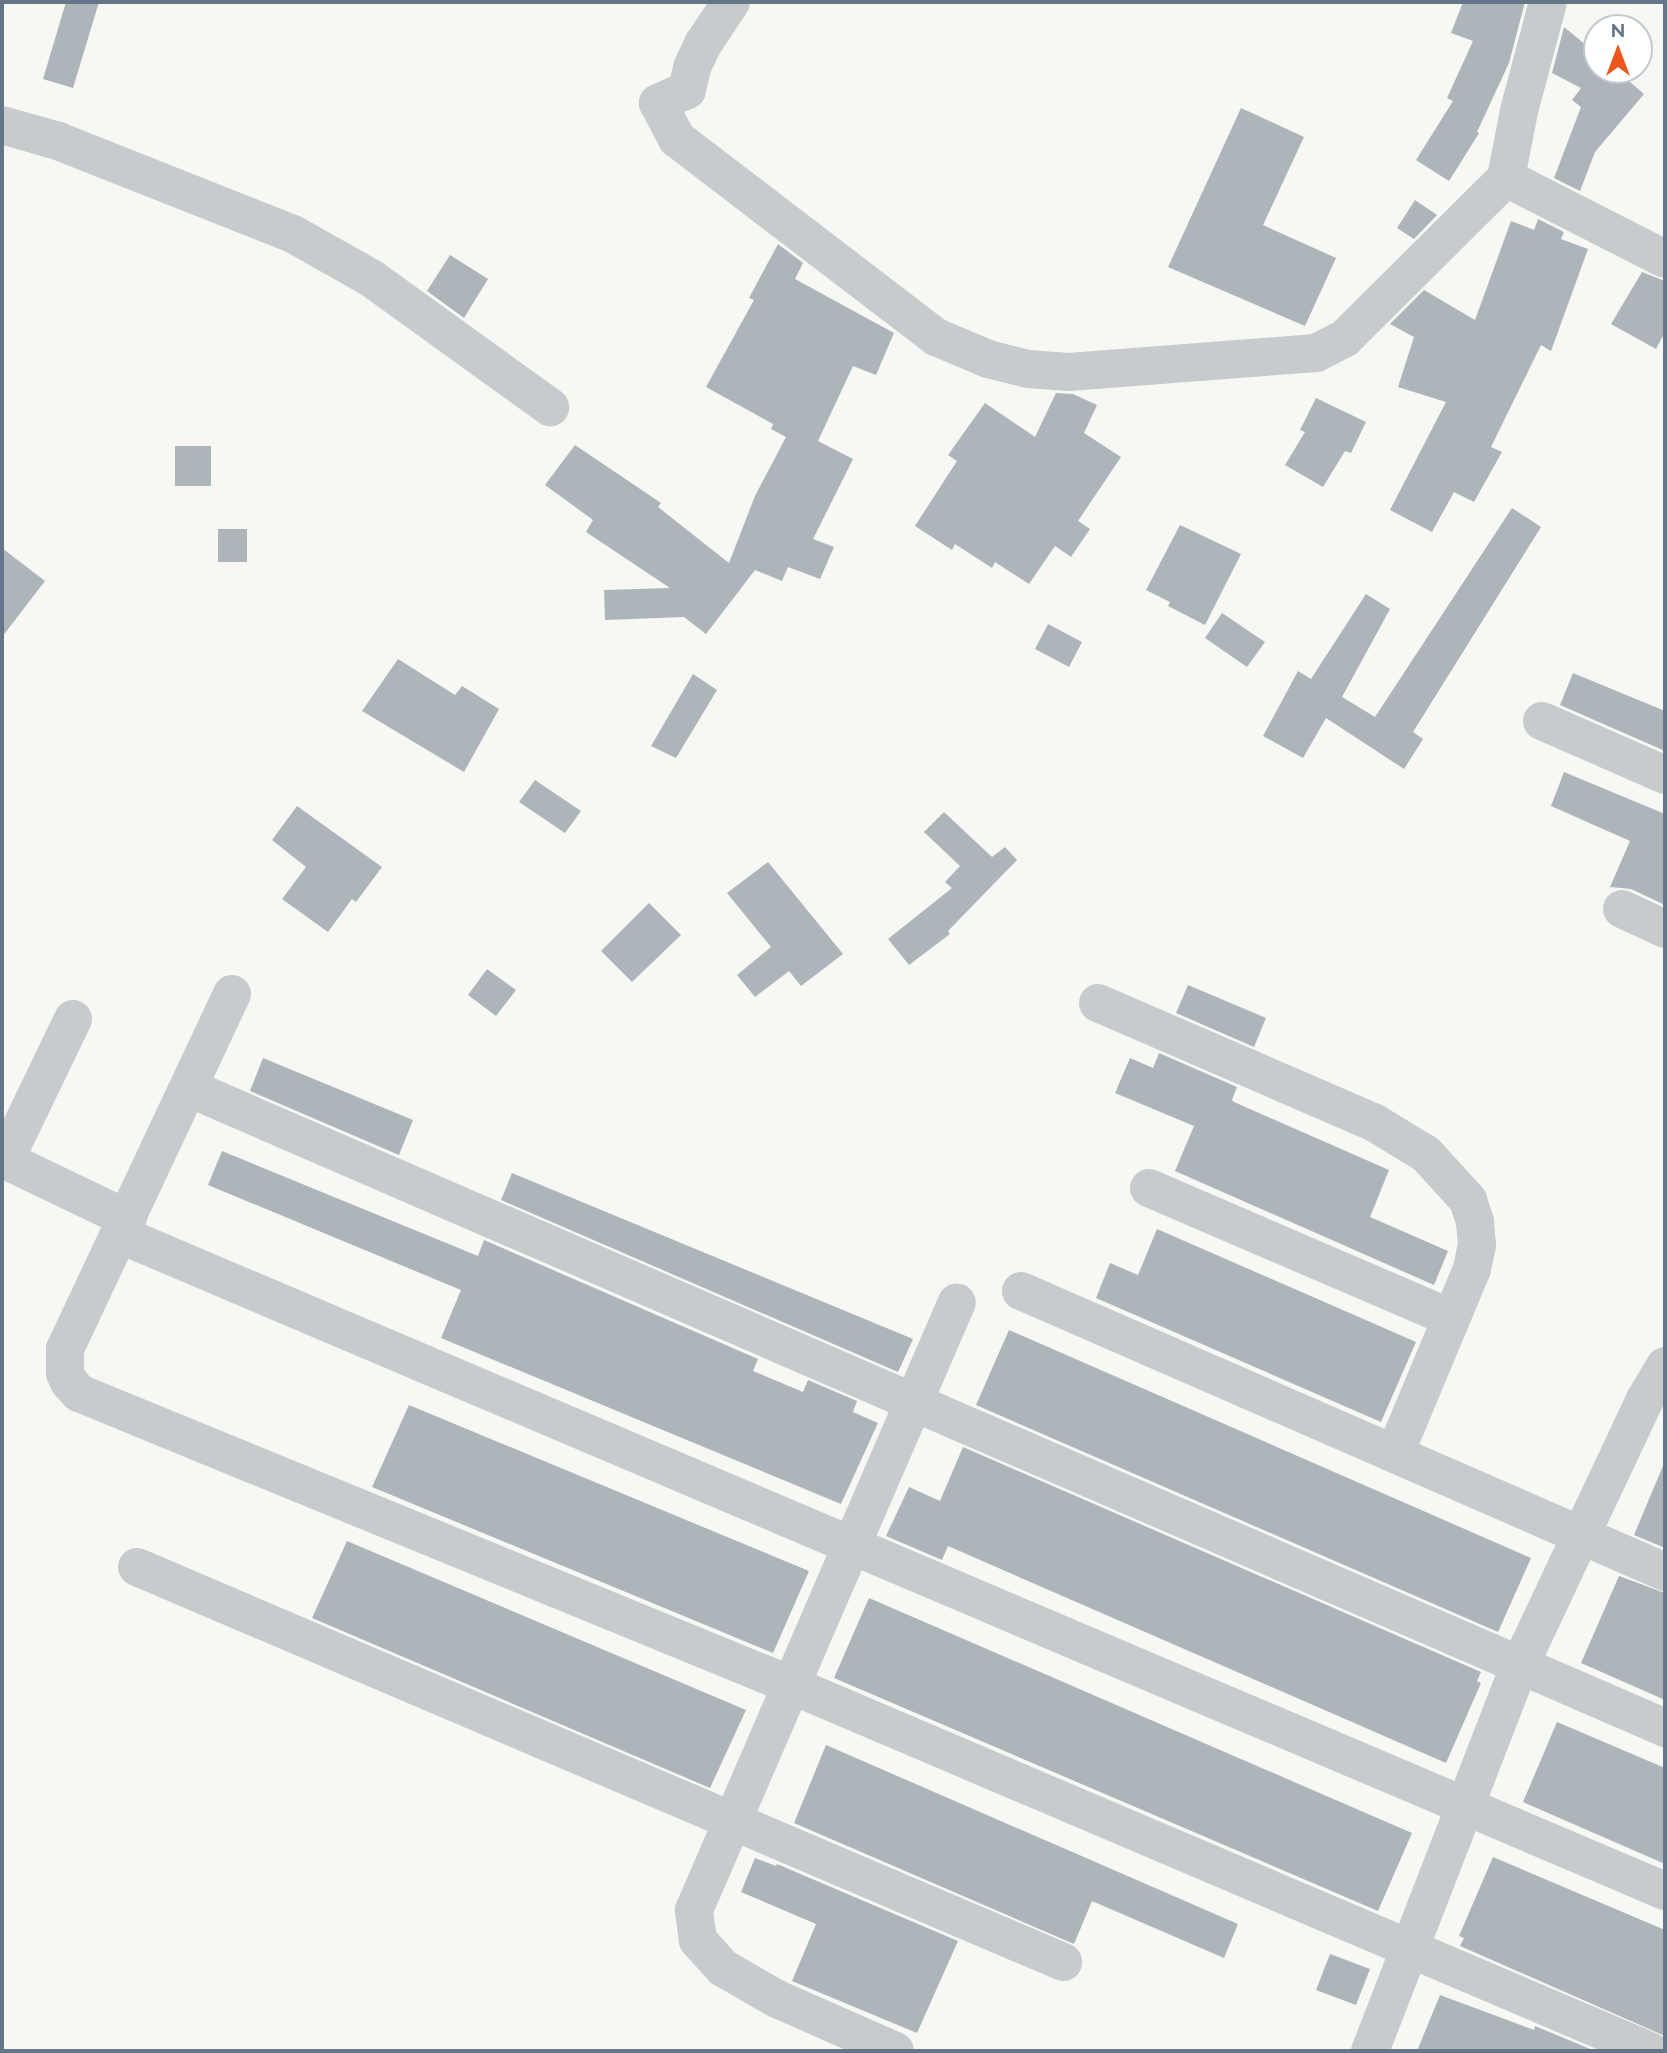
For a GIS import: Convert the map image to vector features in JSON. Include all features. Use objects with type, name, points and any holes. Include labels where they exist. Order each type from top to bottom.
[{"type":"street","points":[[731,2],[703,44],[692,68],[687,90],[658,103],[677,139],[915,324],[962,350],[1028,369],[1069,372],[1316,353],[1345,338],[1506,178],[1519,111],[1548,2]]},
{"type":"street","points":[[2,125],[58,141],[305,240],[371,278],[550,408]]},
{"type":"street","points":[[1506,178],[1665,259]]},
{"type":"street","points":[[1542,721],[1665,775]]},
{"type":"street","points":[[1622,909],[1665,929]]},
{"type":"street","points":[[232,994],[125,1227],[65,1349],[65,1373],[79,1393],[791,1685],[1650,2051]]},
{"type":"street","points":[[1098,1003],[1375,1122],[1426,1154],[1468,1200],[1475,1222],[1476,1245],[1472,1269],[1395,1452]]},
{"type":"street","points":[[73,1019],[5,1160],[125,1227],[852,1544],[1665,1891]]},
{"type":"street","points":[[189,1088],[1665,1728]]},
{"type":"street","points":[[1149,1188],[1451,1318]]},
{"type":"street","points":[[1021,1291],[1582,1533],[1665,1572]]},
{"type":"street","points":[[895,2051],[777,1999],[723,1968],[698,1940],[694,1910],[957,1302]]},
{"type":"street","points":[[1370,2051],[1520,1665],[1582,1533],[1655,1405],[1665,1366]]},
{"type":"street","points":[[137,1567],[1063,1962]]},
{"type":"building","points":[[66,2],[99,2],[73,88],[43,79]]},
{"type":"building","points":[[1463,2],[1525,2],[1509,63],[1477,132],[1479,133],[1449,181],[1416,160],[1453,101],[1447,98],[1473,41],[1451,33]]},
{"type":"building","points":[[1564,27],[1583,43],[1583,84],[1632,84],[1644,94],[1595,152],[1580,191],[1554,178],[1581,107],[1572,100],[1581,88],[1552,73]]},
{"type":"building","points":[[1241,108],[1304,137],[1263,225],[1336,258],[1305,326],[1168,267]]},
{"type":"building","points":[[1415,200],[1437,215],[1414,239],[1397,228]]},
{"type":"building","points":[[1538,219],[1564,232],[1561,239],[1588,249],[1551,351],[1541,345],[1491,447],[1502,452],[1474,502],[1454,492],[1432,532],[1390,510],[1446,402],[1398,387],[1414,337],[1390,324],[1424,290],[1475,320],[1511,221],[1534,230]]},
{"type":"building","points":[[778,244],[803,263],[795,279],[894,333],[876,375],[853,366],[818,441],[853,459],[813,539],[834,547],[820,579],[788,567],[782,581],[755,570],[706,634],[684,617],[605,620],[604,590],[670,588],[586,532],[593,520],[545,485],[575,445],[661,503],[658,507],[729,563],[755,496],[786,437],[771,429],[773,424],[706,387],[754,300],[749,298]]},
{"type":"building","points":[[450,255],[488,279],[464,318],[427,291]]},
{"type":"building","points":[[1642,272],[1665,281],[1665,332],[1656,349],[1611,324]]},
{"type":"building","points":[[1056,393],[1073,394],[1097,405],[1084,433],[1121,457],[1078,521],[1090,529],[1071,557],[1055,546],[1029,584],[995,562],[992,568],[955,544],[952,550],[915,526],[957,461],[948,455],[985,403],[1035,437]]},
{"type":"building","points":[[1316,398],[1366,422],[1351,453],[1345,451],[1323,487],[1285,465],[1305,432],[1300,430]]},
{"type":"building","points":[[175,446],[211,446],[211,486],[175,486]]},
{"type":"building","points":[[1512,508],[1541,527],[1413,732],[1423,739],[1404,769],[1326,718],[1303,758],[1263,736],[1298,671],[1311,679],[1366,594],[1390,609],[1342,697],[1375,717]]},
{"type":"building","points":[[1180,525],[1241,554],[1205,625],[1168,606],[1170,602],[1146,590]]},
{"type":"building","points":[[218,529],[247,529],[247,562],[218,562]]},
{"type":"building","points":[[2,548],[45,581],[2,637]]},
{"type":"building","points":[[1222,613],[1265,642],[1247,667],[1205,638]]},
{"type":"building","points":[[1048,624],[1082,642],[1069,667],[1035,649]]},
{"type":"building","points":[[398,659],[455,695],[462,686],[499,709],[464,772],[362,711]]},
{"type":"building","points":[[1573,673],[1665,711],[1665,751],[1560,705]]},
{"type":"building","points":[[693,674],[717,690],[676,758],[651,746]]},
{"type":"building","points":[[1564,772],[1665,814],[1665,905],[1631,889],[1610,887],[1630,841],[1551,806]]},
{"type":"building","points":[[535,780],[581,811],[565,833],[519,802]]},
{"type":"building","points":[[297,806],[382,867],[356,902],[352,899],[328,932],[282,899],[306,867],[272,840]]},
{"type":"building","points":[[944,812],[992,857],[1005,847],[1017,860],[948,931],[950,934],[909,965],[888,939],[952,888],[945,882],[960,866],[924,832]]},
{"type":"building","points":[[768,862],[843,954],[801,986],[789,971],[755,997],[737,975],[771,947],[727,893]]},
{"type":"building","points":[[649,903],[681,935],[632,982],[601,951]]},
{"type":"building","points":[[487,969],[516,990],[496,1016],[468,995]]},
{"type":"building","points":[[1188,985],[1266,1018],[1254,1047],[1176,1013]]},
{"type":"building","points":[[1159,1053],[1237,1087],[1232,1100],[1234,1102],[1389,1170],[1370,1217],[1448,1251],[1434,1285],[1175,1171],[1194,1126],[1115,1093],[1130,1058],[1153,1068]]},
{"type":"building","points":[[263,1058],[413,1120],[399,1155],[250,1091]]},
{"type":"building","points":[[222,1151],[478,1256],[484,1240],[758,1359],[753,1371],[803,1392],[808,1380],[857,1401],[853,1412],[878,1423],[841,1504],[441,1338],[461,1290],[208,1185]]},
{"type":"building","points":[[512,1173],[913,1339],[898,1372],[501,1200]]},
{"type":"building","points":[[1157,1229],[1416,1342],[1381,1422],[1096,1298],[1110,1263],[1138,1275]]},
{"type":"building","points":[[1009,1330],[1531,1558],[1498,1632],[976,1405]]},
{"type":"building","points":[[409,1405],[809,1571],[773,1653],[372,1487]]},
{"type":"building","points":[[963,1447],[1481,1672],[1477,1681],[1481,1683],[1446,1763],[948,1546],[942,1560],[886,1536],[909,1487],[940,1501]]},
{"type":"building","points":[[1665,1461],[1665,1548],[1634,1535]]},
{"type":"building","points":[[347,1541],[746,1710],[710,1788],[312,1618]]},
{"type":"building","points":[[1619,1576],[1665,1593],[1665,1700],[1581,1663]]},
{"type":"building","points":[[869,1598],[1412,1833],[1378,1911],[834,1678]]},
{"type":"building","points":[[1557,1722],[1665,1768],[1665,1864],[1523,1802]]},
{"type":"building","points":[[826,1745],[1238,1924],[1224,1958],[1092,1901],[1074,1944],[794,1823]]},
{"type":"building","points":[[1493,1857],[1665,1930],[1665,2036],[1460,1946],[1464,1938],[1459,1936]]},
{"type":"building","points":[[755,1858],[776,1866],[777,1864],[958,1941],[917,2033],[792,1981],[816,1924],[741,1892]]},
{"type":"building","points":[[1330,1954],[1370,1969],[1356,2005],[1316,1990]]},
{"type":"building","points":[[1440,1995],[1534,2030],[1535,2026],[1595,2051],[1417,2051]]}]
